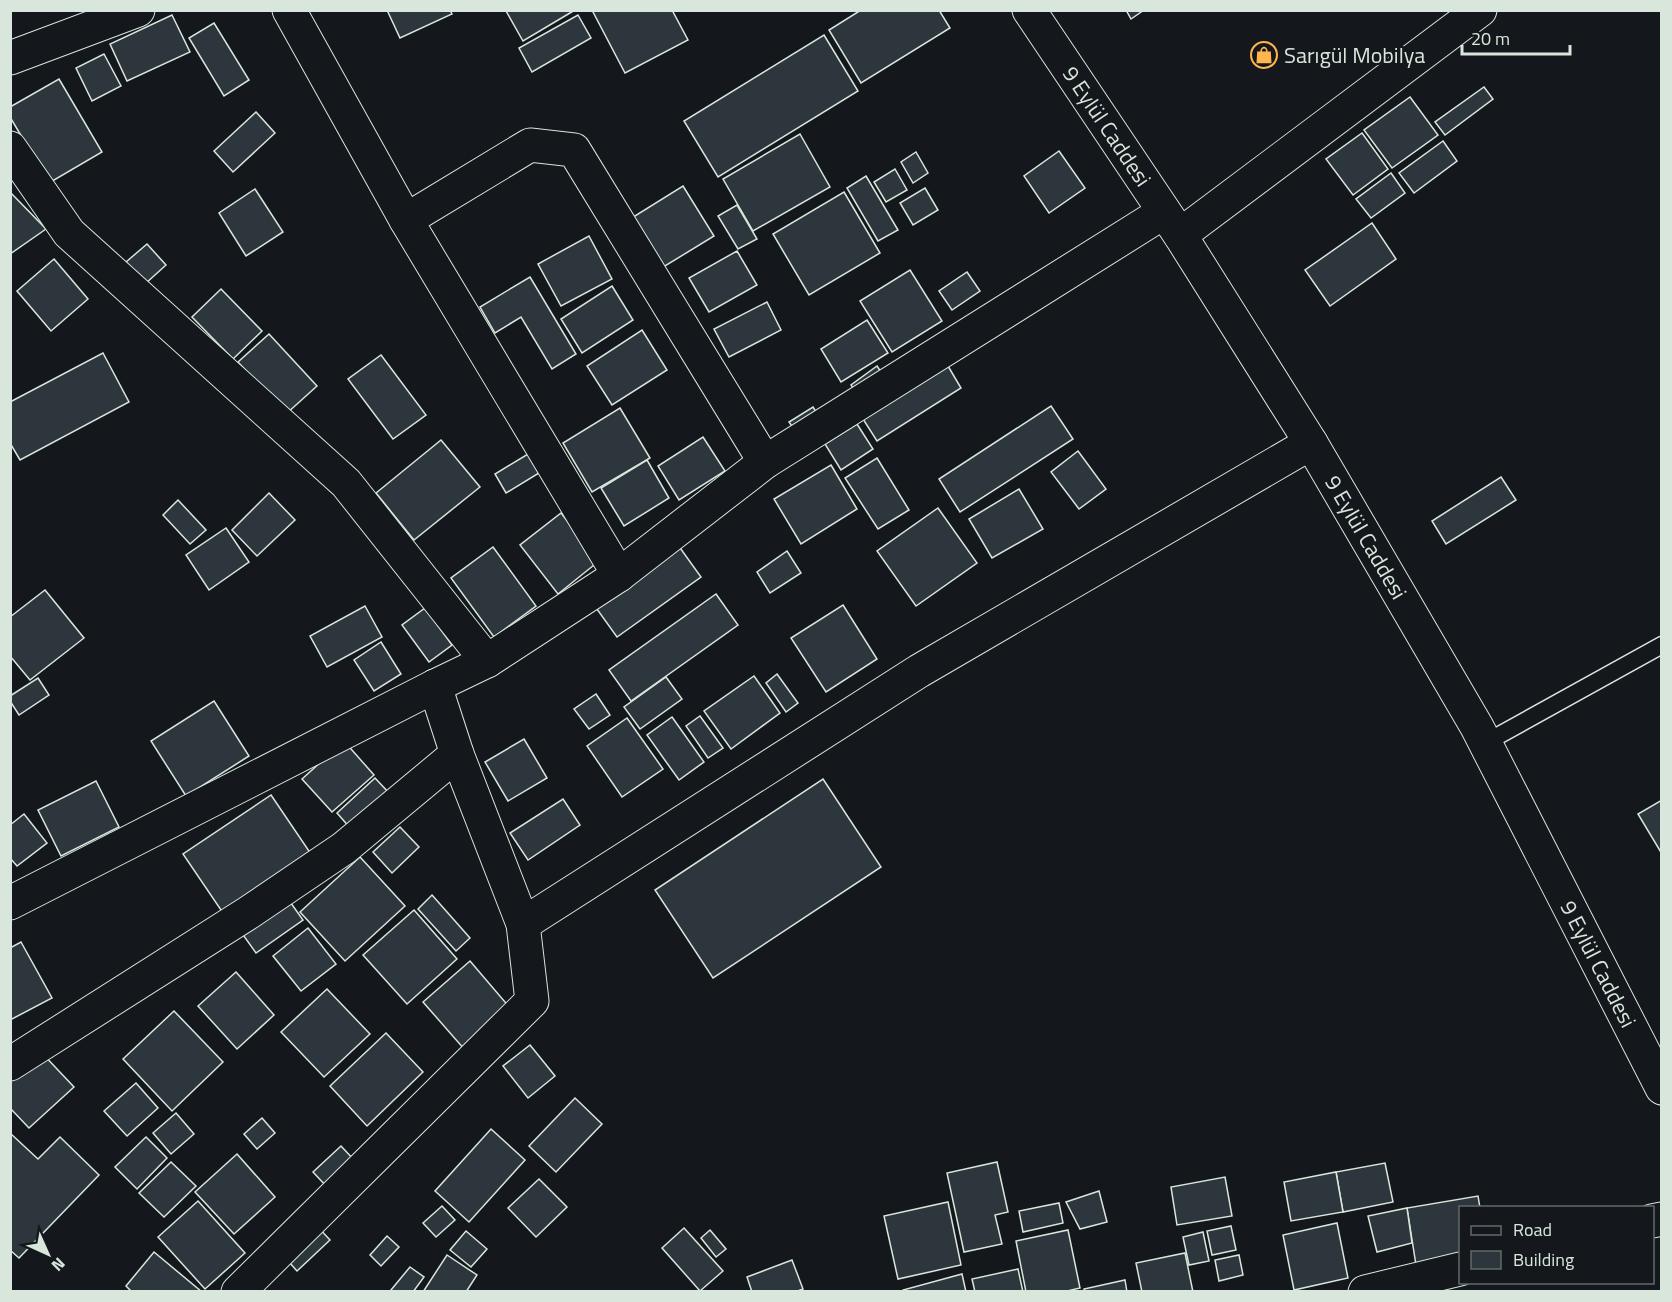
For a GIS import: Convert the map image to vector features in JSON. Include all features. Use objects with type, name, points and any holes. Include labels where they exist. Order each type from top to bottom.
[{"type":"street","points":[[10,58],[138,10]]},
{"type":"street","points":[[289,10],[406,220],[619,575]]},
{"type":"street","name":"9 Eylül Caddesi","points":[[1029,10],[1172,224],[1311,443],[1485,743],[1662,1088]]},
{"type":"street","points":[[10,903],[488,661],[619,575],[765,462],[1172,224],[1480,10]]},
{"type":"street","points":[[406,220],[530,145],[574,150],[765,462]]},
{"type":"street","points":[[10,148],[69,233],[346,483],[488,661]]},
{"type":"street","points":[[523,924],[919,671],[1311,443]]},
{"type":"street","points":[[238,1292],[532,1001],[523,924],[457,754],[435,686]]},
{"type":"street","points":[[10,1064],[248,913],[344,848],[457,754]]},
{"type":"street","points":[[1365,1292],[1459,1269]]},
{"type":"lane","points":[[1485,743],[1662,645]]},
{"type":"building","points":[[387,10],[450,10],[452,14],[400,38]]},
{"type":"building","points":[[507,10],[575,10],[523,41],[506,11]]},
{"type":"building","points":[[592,10],[672,10],[688,40],[625,73]]},
{"type":"building","points":[[861,10],[939,10],[950,28],[861,83],[829,30]]},
{"type":"building","points":[[1126,10],[1144,10],[1131,19]]},
{"type":"building","points":[[172,15],[190,52],[127,81],[110,44]]},
{"type":"building","points":[[578,15],[591,38],[532,72],[519,48]]},
{"type":"building","points":[[214,23],[249,80],[224,96],[189,38]]},
{"type":"building","points":[[824,35],[858,91],[718,177],[684,121]]},
{"type":"building","points":[[104,54],[121,86],[92,101],[76,68]]},
{"type":"building","points":[[59,79],[102,152],[49,183],[10,117],[10,107]]},
{"type":"building","points":[[1484,87],[1493,99],[1445,135],[1435,122]]},
{"type":"building","points":[[1410,97],[1438,135],[1392,168],[1364,130]]},
{"type":"building","points":[[256,112],[275,133],[233,172],[214,151]]},
{"type":"building","points":[[1362,133],[1388,169],[1353,195],[1326,159]]},
{"type":"building","points":[[800,134],[830,187],[753,231],[723,179]]},
{"type":"building","points":[[1443,141],[1457,161],[1414,193],[1399,173]]},
{"type":"building","points":[[1059,151],[1085,188],[1049,213],[1024,176]]},
{"type":"building","points":[[916,152],[928,173],[913,183],[901,162]]},
{"type":"building","points":[[895,169],[907,190],[886,202],[874,182]]},
{"type":"building","points":[[1391,173],[1405,193],[1371,218],[1356,199]]},
{"type":"building","points":[[866,176],[898,230],[878,241],[847,188]]},
{"type":"building","points":[[683,186],[714,236],[660,269],[630,219]]},
{"type":"building","points":[[925,188],[938,210],[913,225],[900,203]]},
{"type":"building","points":[[255,189],[283,232],[246,256],[219,213]]},
{"type":"building","points":[[10,192],[46,229],[10,254]]},
{"type":"building","points":[[844,192],[880,253],[809,295],[773,234]]},
{"type":"building","points":[[737,205],[757,239],[738,249],[718,216]]},
{"type":"building","points":[[1372,223],[1396,259],[1330,306],[1305,270]]},
{"type":"building","points":[[589,236],[612,279],[561,306],[538,264]]},
{"type":"building","points":[[147,244],[166,265],[145,284],[126,262]]},
{"type":"building","points":[[737,251],[757,285],[709,312],[689,278]]},
{"type":"building","points":[[54,259],[88,299],[51,331],[17,291]]},
{"type":"building","points":[[910,270],[942,321],[892,352],[860,301]]},
{"type":"building","points":[[967,272],[980,291],[952,310],[939,291]]},
{"type":"building","points":[[530,277],[576,354],[552,369],[521,317],[495,333],[480,307]]},
{"type":"building","points":[[612,286],[633,320],[582,353],[561,319]]},
{"type":"building","points":[[221,289],[262,331],[233,359],[192,317]]},
{"type":"building","points":[[767,302],[781,330],[729,357],[714,329]]},
{"type":"building","points":[[867,320],[888,353],[841,382],[821,349]]},
{"type":"building","points":[[642,330],[667,370],[612,405],[587,366]]},
{"type":"building","points":[[269,334],[317,386],[286,414],[238,362]]},
{"type":"building","points":[[103,353],[129,402],[20,460],[10,443],[10,402]]},
{"type":"building","points":[[381,355],[426,415],[393,439],[348,379]]},
{"type":"building","points":[[877,366],[887,381],[861,400],[851,385]]},
{"type":"building","points":[[948,366],[961,388],[877,441],[863,419]]},
{"type":"building","points":[[1051,406],[1073,439],[960,512],[939,479]]},
{"type":"building","points":[[813,407],[823,423],[800,438],[789,422]]},
{"type":"building","points":[[620,408],[650,458],[592,492],[563,443]]},
{"type":"building","points":[[857,424],[873,449],[841,470],[825,444]]},
{"type":"building","points":[[703,437],[725,471],[679,500],[658,466]]},
{"type":"building","points":[[441,440],[480,487],[414,540],[376,493]]},
{"type":"building","points":[[1078,451],[1106,489],[1079,509],[1051,472]]},
{"type":"building","points":[[528,454],[539,473],[506,493],[495,474]]},
{"type":"building","points":[[877,458],[909,510],[878,529],[845,478]]},
{"type":"building","points":[[647,460],[669,498],[624,526],[601,488]]},
{"type":"building","points":[[831,465],[857,509],[801,544],[774,499]]},
{"type":"building","points":[[1501,477],[1516,500],[1446,544],[1432,521]]},
{"type":"building","points":[[1019,489],[1043,529],[992,558],[969,519]]},
{"type":"building","points":[[269,493],[295,520],[257,556],[232,530]]},
{"type":"building","points":[[178,500],[206,530],[190,544],[163,515]]},
{"type":"building","points":[[938,508],[977,563],[916,606],[877,551]]},
{"type":"building","points":[[561,513],[599,561],[558,594],[520,545]]},
{"type":"building","points":[[226,528],[249,562],[209,590],[186,555]]},
{"type":"building","points":[[678,545],[701,577],[617,637],[594,605]]},
{"type":"building","points":[[493,547],[536,606],[494,637],[451,578]]},
{"type":"building","points":[[787,551],[801,573],[770,593],[757,572]]},
{"type":"building","points":[[45,590],[84,638],[30,680],[10,656],[10,617]]},
{"type":"building","points":[[716,594],[738,625],[631,701],[609,670]]},
{"type":"building","points":[[843,605],[877,659],[826,692],[791,638]]},
{"type":"building","points":[[365,606],[382,637],[327,667],[310,636]]},
{"type":"building","points":[[425,608],[452,645],[429,662],[402,625]]},
{"type":"building","points":[[381,642],[401,674],[374,691],[354,660]]},
{"type":"building","points":[[777,674],[798,703],[786,712],[766,683]]},
{"type":"building","points":[[754,676],[780,713],[731,749],[704,711]]},
{"type":"building","points":[[666,677],[682,699],[640,729],[624,707]]},
{"type":"building","points":[[38,678],[49,695],[19,715],[10,701],[10,696]]},
{"type":"building","points":[[596,694],[610,715],[589,729],[574,709]]},
{"type":"building","points":[[214,701],[249,756],[186,796],[151,741]]},
{"type":"building","points":[[700,716],[723,748],[708,758],[686,726]]},
{"type":"building","points":[[672,717],[704,762],[679,780],[647,735]]},
{"type":"building","points":[[627,718],[663,769],[622,797],[587,746]]},
{"type":"building","points":[[524,739],[547,778],[508,801],[485,762]]},
{"type":"building","points":[[344,741],[374,775],[332,812],[302,779]]},
{"type":"building","points":[[375,778],[390,794],[351,829],[337,813]]},
{"type":"building","points":[[823,779],[881,867],[713,978],[655,890]]},
{"type":"building","points":[[96,781],[119,827],[61,856],[38,810]]},
{"type":"building","points":[[271,795],[311,854],[223,913],[183,854]]},
{"type":"building","points":[[563,799],[580,825],[528,860],[510,833]]},
{"type":"building","points":[[1662,800],[1662,854],[1638,814]]},
{"type":"building","points":[[24,814],[47,843],[17,866],[10,858],[10,825]]},
{"type":"building","points":[[400,827],[419,847],[392,873],[373,852]]},
{"type":"building","points":[[360,857],[405,906],[345,961],[300,912]]},
{"type":"building","points":[[432,895],[470,938],[456,951],[418,909]]},
{"type":"building","points":[[288,899],[303,920],[256,953],[241,932]]},
{"type":"building","points":[[414,910],[457,959],[407,1004],[363,955]]},
{"type":"building","points":[[308,928],[336,964],[301,991],[273,956]]},
{"type":"building","points":[[21,942],[52,998],[10,1020],[10,948]]},
{"type":"building","points":[[470,961],[511,1009],[465,1050],[423,1002]]},
{"type":"building","points":[[236,972],[274,1015],[237,1049],[198,1006]]},
{"type":"building","points":[[327,989],[370,1034],[324,1077],[281,1032]]},
{"type":"building","points":[[174,1011],[223,1062],[172,1111],[123,1059]]},
{"type":"building","points":[[386,1033],[423,1072],[367,1126],[330,1086]]},
{"type":"building","points":[[530,1045],[555,1076],[528,1098],[503,1066]]},
{"type":"building","points":[[40,1051],[74,1087],[29,1128],[10,1108],[10,1078]]},
{"type":"building","points":[[136,1083],[158,1108],[127,1136],[104,1111]]},
{"type":"building","points":[[575,1098],[602,1124],[556,1172],[529,1146]]},
{"type":"building","points":[[176,1113],[194,1134],[171,1154],[153,1133]]},
{"type":"building","points":[[262,1118],[275,1133],[257,1149],[244,1134]]},
{"type":"building","points":[[491,1129],[525,1160],[469,1222],[435,1191]]},
{"type":"building","points":[[10,1133],[38,1159],[60,1137],[99,1175],[19,1258],[10,1250]]},
{"type":"building","points":[[146,1137],[167,1158],[137,1189],[115,1167]]},
{"type":"building","points":[[341,1146],[355,1161],[327,1187],[313,1172]]},
{"type":"building","points":[[237,1154],[275,1197],[234,1234],[195,1192]]},
{"type":"building","points":[[171,1162],[196,1186],[164,1217],[139,1193]]},
{"type":"building","points":[[997,1162],[1008,1212],[995,1215],[1002,1244],[964,1252],[947,1173]]},
{"type":"building","points":[[1385,1163],[1393,1202],[1343,1212],[1336,1172]]},
{"type":"building","points":[[1336,1172],[1343,1212],[1291,1221],[1284,1182]]},
{"type":"building","points":[[1225,1177],[1232,1216],[1177,1225],[1171,1187]]},
{"type":"building","points":[[539,1179],[567,1207],[536,1237],[508,1208]]},
{"type":"building","points":[[1099,1191],[1107,1222],[1080,1229],[1066,1202]]},
{"type":"building","points":[[1478,1196],[1480,1206],[1459,1206],[1459,1258],[1416,1265],[1407,1208]]},
{"type":"building","points":[[198,1201],[245,1253],[205,1289],[158,1237]]},
{"type":"building","points":[[948,1202],[961,1265],[898,1279],[884,1216]]},
{"type":"building","points":[[1059,1203],[1063,1223],[1023,1232],[1019,1211]]},
{"type":"building","points":[[442,1206],[455,1220],[436,1237],[423,1223]]},
{"type":"building","points":[[1407,1208],[1412,1243],[1377,1252],[1368,1216]]},
{"type":"building","points":[[1337,1223],[1348,1278],[1294,1290],[1283,1235]]},
{"type":"building","points":[[315,1224],[330,1240],[297,1271],[282,1254]]},
{"type":"building","points":[[1231,1226],[1236,1250],[1212,1255],[1207,1231]]},
{"type":"building","points":[[684,1228],[723,1271],[700,1291],[662,1248]]},
{"type":"building","points":[[710,1230],[726,1249],[716,1257],[701,1238]]},
{"type":"building","points":[[1068,1230],[1080,1288],[1063,1292],[1026,1292],[1016,1241]]},
{"type":"building","points":[[466,1231],[487,1249],[471,1267],[450,1250]]},
{"type":"building","points":[[1203,1232],[1209,1261],[1189,1265],[1183,1237]]},
{"type":"building","points":[[387,1236],[399,1247],[381,1266],[370,1255]]},
{"type":"building","points":[[154,1252],[202,1292],[132,1292],[126,1286]]},
{"type":"building","points":[[1185,1253],[1193,1292],[1142,1292],[1136,1263]]},
{"type":"building","points":[[447,1255],[477,1275],[466,1292],[423,1292]]},
{"type":"building","points":[[1239,1255],[1243,1275],[1219,1281],[1215,1260]]},
{"type":"building","points":[[792,1260],[803,1289],[795,1292],[752,1292],[747,1277]]},
{"type":"building","points":[[410,1267],[424,1277],[413,1292],[393,1292],[391,1290]]},
{"type":"building","points":[[1018,1269],[1023,1292],[975,1292],[972,1279]]},
{"type":"building","points":[[962,1274],[966,1292],[903,1292],[903,1290]]},
{"type":"building","points":[[1125,1280],[1127,1292],[1085,1292],[1084,1289]]},
{"type":"place","name":"Sarıgül Mobilya","points":[[1264,55]]}]
